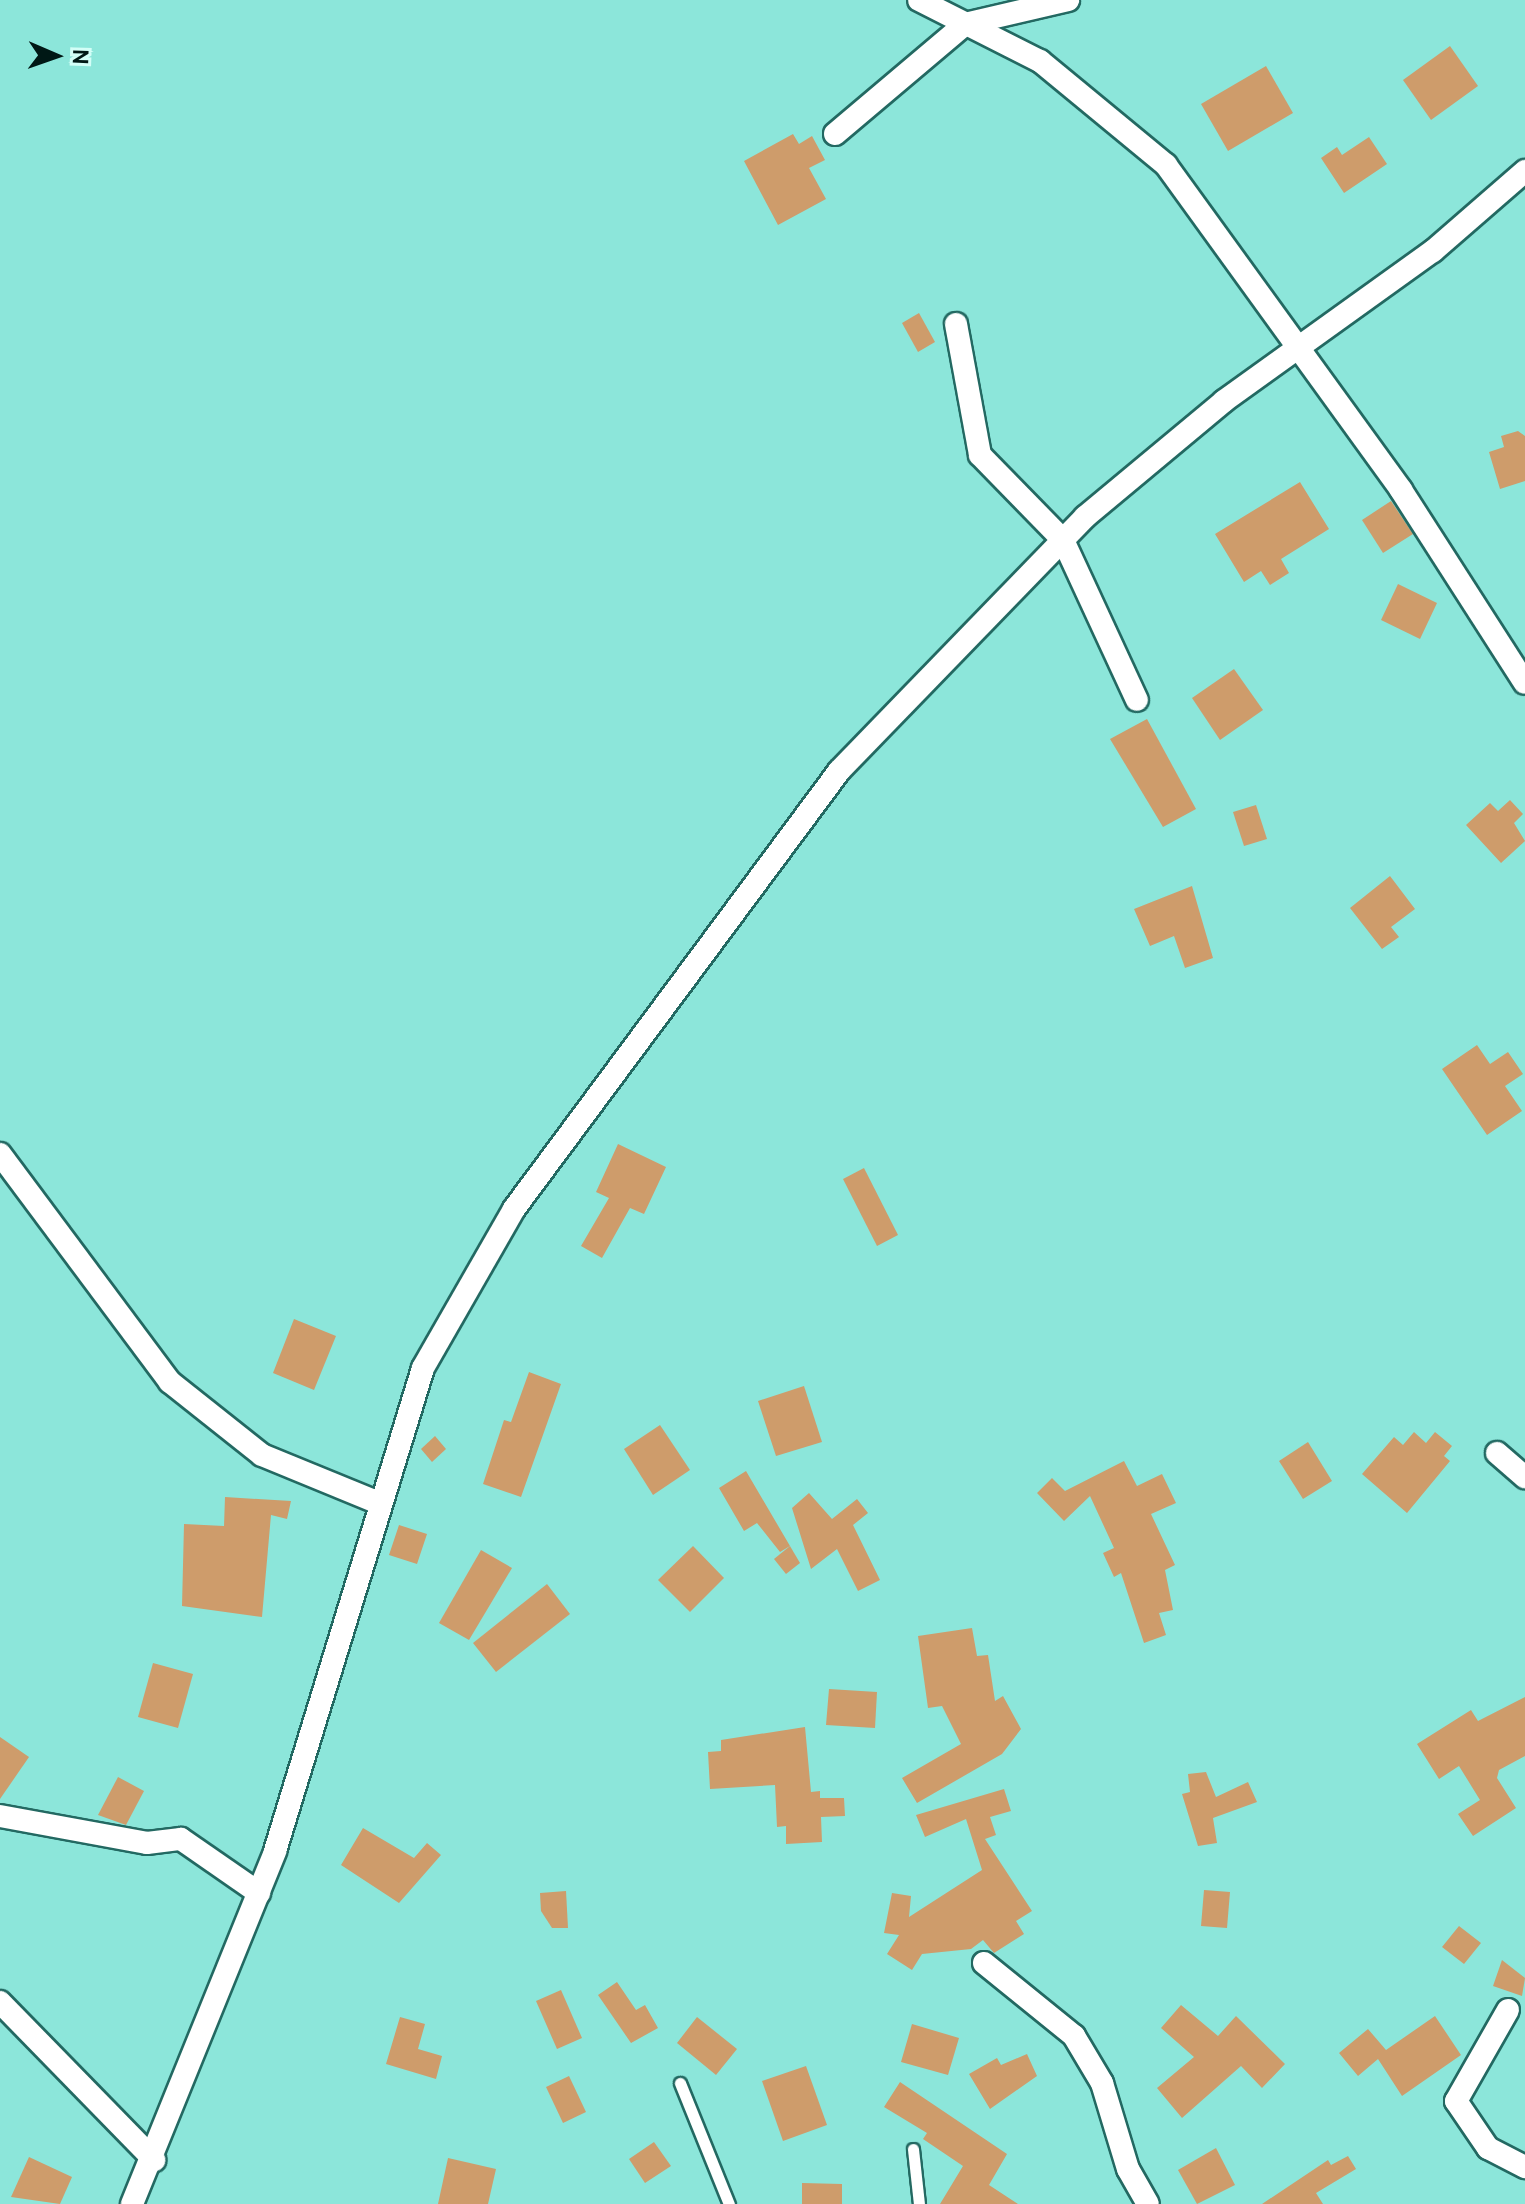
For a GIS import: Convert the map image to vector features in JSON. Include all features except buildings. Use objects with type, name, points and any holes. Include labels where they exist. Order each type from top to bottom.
[{"type":"street","points":[[919,0],[1040,61],[1166,165],[1297,353],[1401,490],[1525,683]]},
{"type":"street","points":[[835,134],[965,24],[1068,0]]},
{"type":"street","points":[[132,2204],[154,2160],[259,1893],[423,1368],[514,1209],[839,771],[1063,540],[1224,401],[1297,353],[1433,251],[1525,171]]},
{"type":"street","points":[[956,324],[980,455],[1063,540],[1137,700]]},
{"type":"street","points":[[0,1154],[170,1382],[262,1455],[379,1503]]},
{"type":"street","points":[[1497,1453],[1525,1477]]},
{"type":"street","points":[[0,1816],[147,1843],[181,1839],[259,1893]]},
{"type":"street","points":[[984,1963],[1074,2036],[1102,2083],[1128,2169],[1148,2204]]},
{"type":"street","points":[[0,2002],[154,2160]]},
{"type":"street","points":[[1508,2010],[1456,2101],[1488,2148],[1525,2167]]},
{"type":"lane","points":[[680,2083],[729,2204]]},
{"type":"lane","points":[[913,2149],[919,2204]]}]
